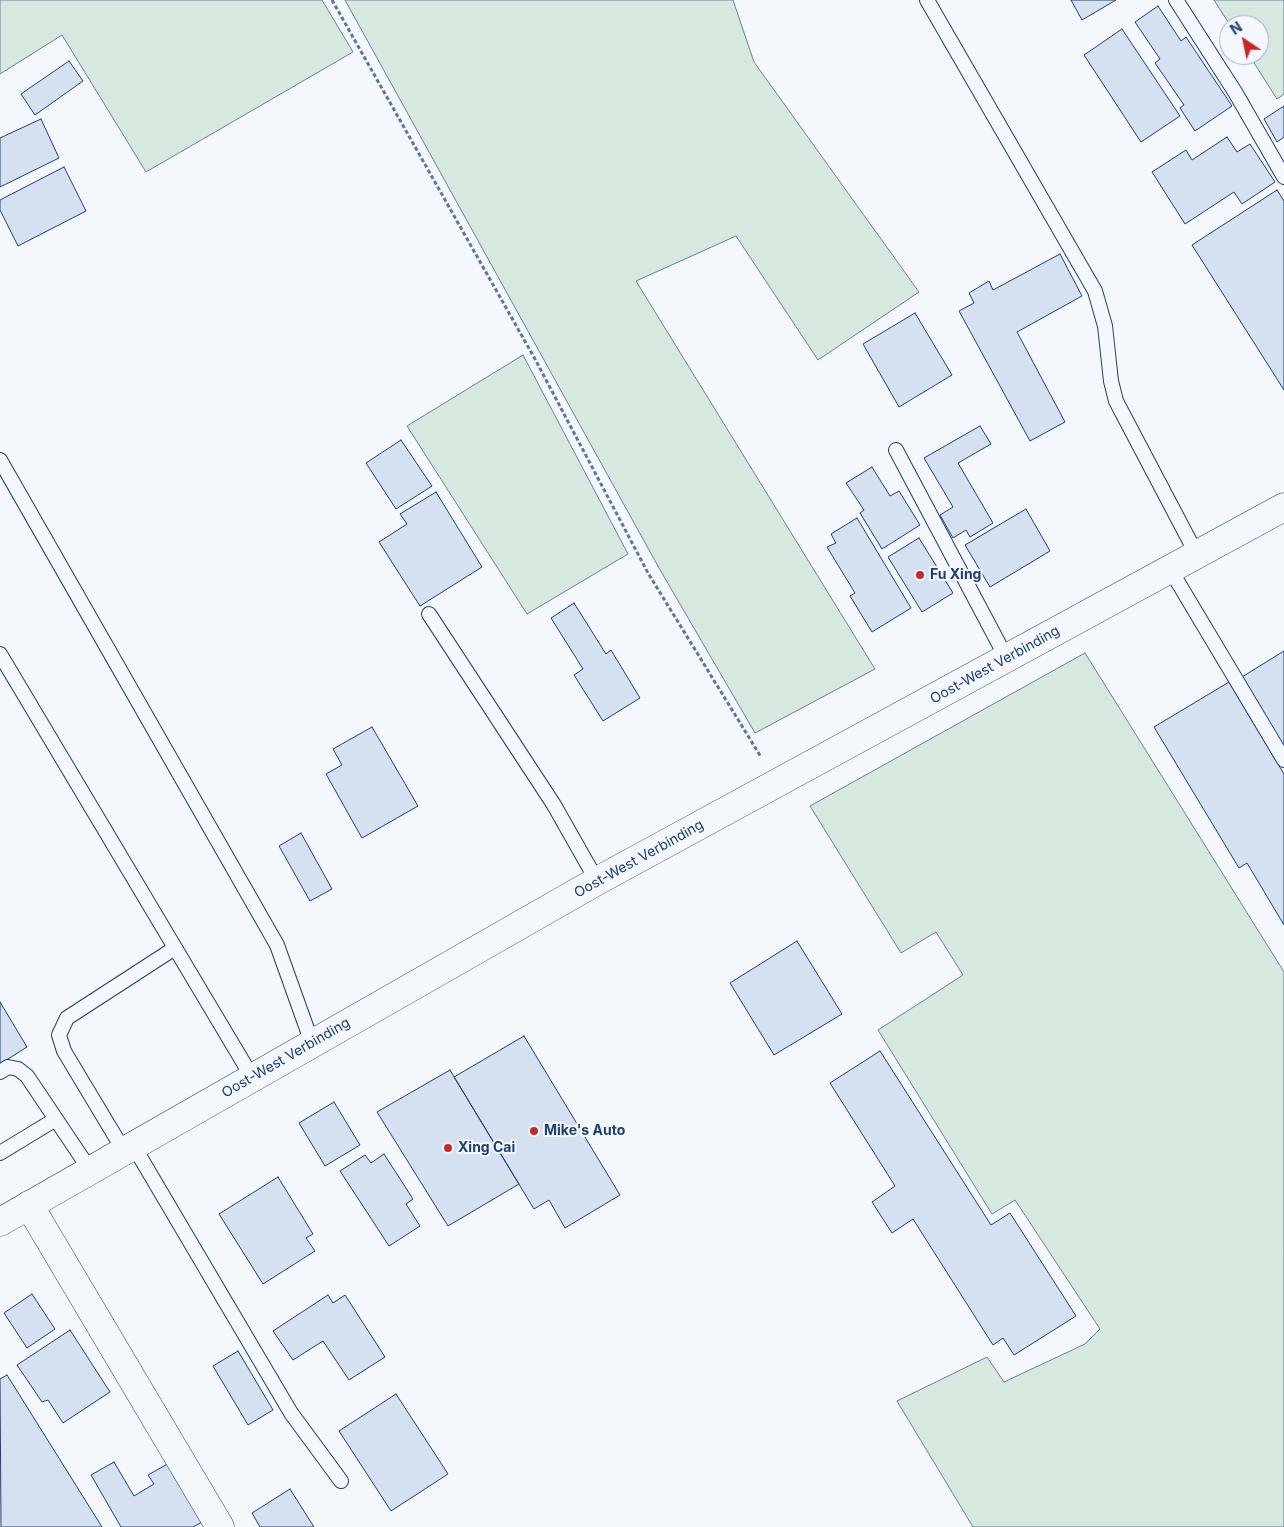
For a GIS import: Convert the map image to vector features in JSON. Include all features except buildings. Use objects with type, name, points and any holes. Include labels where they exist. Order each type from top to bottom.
[{"type":"main road","name":"Oost-West Verbinding","points":[[0,1222],[597,881],[1284,506]]},
{"type":"main road","points":[[29,1205],[220,1527]]},
{"type":"lane","points":[[927,0],[1095,291],[1105,326],[1111,381],[1116,401],[1197,555]]},
{"type":"lane","points":[[1176,0],[1235,92],[1284,177]]},
{"type":"lane","points":[[896,450],[1006,659]]},
{"type":"lane","points":[[0,460],[277,945],[312,1043]]},
{"type":"lane","points":[[1170,569],[1284,760]]},
{"type":"lane","points":[[429,614],[554,805],[597,881]]},
{"type":"lane","points":[[0,654],[252,1077]]},
{"type":"lane","points":[[175,948],[67,1018],[59,1035],[64,1051],[128,1148],[291,1413],[341,1482]]},
{"type":"lane","points":[[0,1072],[8,1067],[18,1069],[27,1076],[90,1170]]},
{"type":"lane","points":[[0,1153],[56,1119]]},
{"type":"path","points":[[332,0],[535,360],[648,573],[777,783]]},
{"type":"shaded area","points":[[0,0],[322,0],[353,52],[146,172],[62,35],[0,74]]},
{"type":"shaded area","points":[[345,0],[733,0],[754,62],[919,292],[818,360],[736,236],[636,281],[875,669],[755,733],[659,568]]},
{"type":"shaded area","points":[[1214,0],[1284,0],[1284,94],[1277,99],[1255,65],[1269,65],[1269,15],[1224,15]]},
{"type":"shaded area","points":[[523,355],[628,554],[527,614],[407,426]]},
{"type":"shaded area","points":[[1085,653],[1284,972],[1284,1527],[973,1527],[897,1401],[987,1357],[1004,1382],[1085,1344],[1100,1329],[1015,1200],[992,1214],[878,1030],[963,975],[936,932],[901,953],[810,806]]},
{"type":"place","name":"Fu Xing","points":[[920,575]]},
{"type":"place","name":"Mike's Auto","points":[[534,1131]]},
{"type":"place","name":"Xing Cai","points":[[448,1148]]}]
